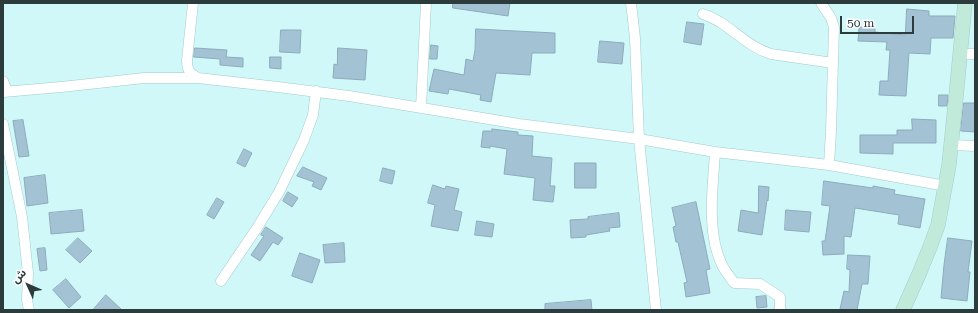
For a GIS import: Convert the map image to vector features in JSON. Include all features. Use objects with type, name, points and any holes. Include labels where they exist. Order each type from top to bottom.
[{"type":"street","points":[[193,3],[187,66],[191,74],[198,78]]},
{"type":"street","points":[[422,108],[426,3]]},
{"type":"street","points":[[631,3],[635,38],[639,139],[656,310]]},
{"type":"street","points":[[821,3],[831,18],[834,27],[829,165]]},
{"type":"street","points":[[903,310],[938,225],[946,186],[965,3]]},
{"type":"street","points":[[703,14],[720,22],[762,52],[833,63]]},
{"type":"street","points":[[960,54],[975,54]]},
{"type":"street","points":[[3,81],[5,91],[62,87],[144,78],[198,78],[316,92],[519,124],[639,139],[715,152],[829,165],[946,186]]},
{"type":"street","points":[[221,280],[257,228],[282,186],[304,140],[313,115],[316,92]]},
{"type":"street","points":[[3,124],[22,217],[28,273],[27,300],[29,310]]},
{"type":"street","points":[[951,145],[975,146]]},
{"type":"street","points":[[715,152],[712,215],[714,237],[722,267],[734,283],[760,284],[780,296],[780,310]]},
{"type":"building","points":[[453,3],[510,3],[508,16],[453,8]]},
{"type":"building","points":[[907,9],[929,11],[929,16],[955,16],[953,38],[931,38],[930,54],[909,53],[906,96],[879,95],[880,81],[888,81],[890,50],[886,50],[887,42],[858,41],[859,27],[875,28],[875,32],[905,35]]},
{"type":"building","points":[[687,22],[704,24],[701,45],[684,42]]},
{"type":"building","points":[[476,29],[555,33],[555,53],[532,53],[530,75],[496,73],[491,102],[480,100],[481,95],[449,89],[448,94],[429,91],[434,69],[464,75],[466,59],[473,61]]},
{"type":"building","points":[[281,30],[301,30],[300,53],[280,52]]},
{"type":"building","points":[[600,41],[624,43],[622,64],[598,62]]},
{"type":"building","points":[[431,45],[438,46],[437,59],[430,59]]},
{"type":"building","points":[[195,48],[227,50],[226,57],[243,58],[243,67],[220,65],[220,59],[194,57]]},
{"type":"building","points":[[338,48],[367,50],[365,80],[333,78],[334,64],[337,65]]},
{"type":"building","points":[[270,57],[281,57],[281,69],[270,68]]},
{"type":"building","points":[[939,95],[948,95],[947,106],[939,106]]},
{"type":"building","points":[[964,103],[975,103],[975,132],[961,131]]},
{"type":"building","points":[[912,119],[936,120],[936,143],[893,143],[893,154],[860,153],[860,135],[897,135],[897,130],[912,130]]},
{"type":"building","points":[[23,120],[29,156],[19,157],[13,121]]},
{"type":"building","points":[[492,129],[518,132],[518,135],[533,136],[532,156],[552,158],[550,186],[555,186],[553,202],[533,200],[535,178],[504,174],[507,149],[490,146],[490,148],[481,147],[483,131],[492,131]]},
{"type":"building","points":[[244,149],[252,153],[245,167],[237,163]]},
{"type":"building","points":[[575,163],[596,163],[596,188],[575,188]]},
{"type":"building","points":[[303,167],[327,178],[321,190],[312,186],[314,182],[297,176]]},
{"type":"building","points":[[383,168],[395,171],[392,184],[380,181]]},
{"type":"building","points":[[45,175],[48,203],[27,206],[24,178]]},
{"type":"building","points":[[824,181],[873,188],[873,186],[895,190],[894,194],[925,199],[920,228],[898,224],[899,215],[855,208],[851,237],[844,236],[844,254],[823,255],[822,241],[825,241],[830,206],[822,205]]},
{"type":"building","points":[[433,185],[445,189],[446,186],[459,189],[454,210],[462,212],[458,231],[431,226],[435,205],[428,203]]},
{"type":"building","points":[[759,186],[769,187],[762,235],[738,231],[741,210],[758,213]]},
{"type":"building","points":[[288,192],[298,198],[292,207],[283,201]]},
{"type":"building","points":[[217,198],[224,202],[214,219],[207,215]]},
{"type":"building","points":[[696,202],[710,269],[706,270],[710,293],[686,297],[684,283],[687,282],[678,242],[676,242],[673,227],[676,226],[672,208]]},
{"type":"building","points":[[82,210],[84,231],[51,234],[49,213]]},
{"type":"building","points":[[786,210],[811,212],[809,232],[785,230]]},
{"type":"building","points":[[619,213],[620,227],[609,228],[610,231],[586,235],[586,237],[571,238],[570,220],[588,219],[588,217]]},
{"type":"building","points":[[477,221],[494,224],[492,237],[475,235]]},
{"type":"building","points":[[266,227],[283,238],[278,245],[273,242],[260,261],[251,255],[264,236],[261,235]]},
{"type":"building","points":[[78,238],[92,251],[80,263],[66,250]]},
{"type":"building","points":[[948,238],[972,241],[968,272],[970,272],[967,301],[941,298]]},
{"type":"building","points":[[344,243],[345,262],[325,263],[323,245]]},
{"type":"building","points":[[45,248],[47,270],[40,271],[37,249]]},
{"type":"building","points":[[300,253],[320,260],[312,283],[292,276]]},
{"type":"building","points":[[848,255],[870,256],[868,284],[862,284],[857,310],[840,309],[844,291],[849,292],[850,270],[847,269]]},
{"type":"building","points":[[66,279],[81,297],[69,308],[53,290]]},
{"type":"building","points":[[106,295],[122,310],[93,310]]},
{"type":"building","points":[[766,296],[767,307],[757,308],[756,297]]},
{"type":"building","points":[[591,300],[592,310],[545,310],[545,304]]}]
